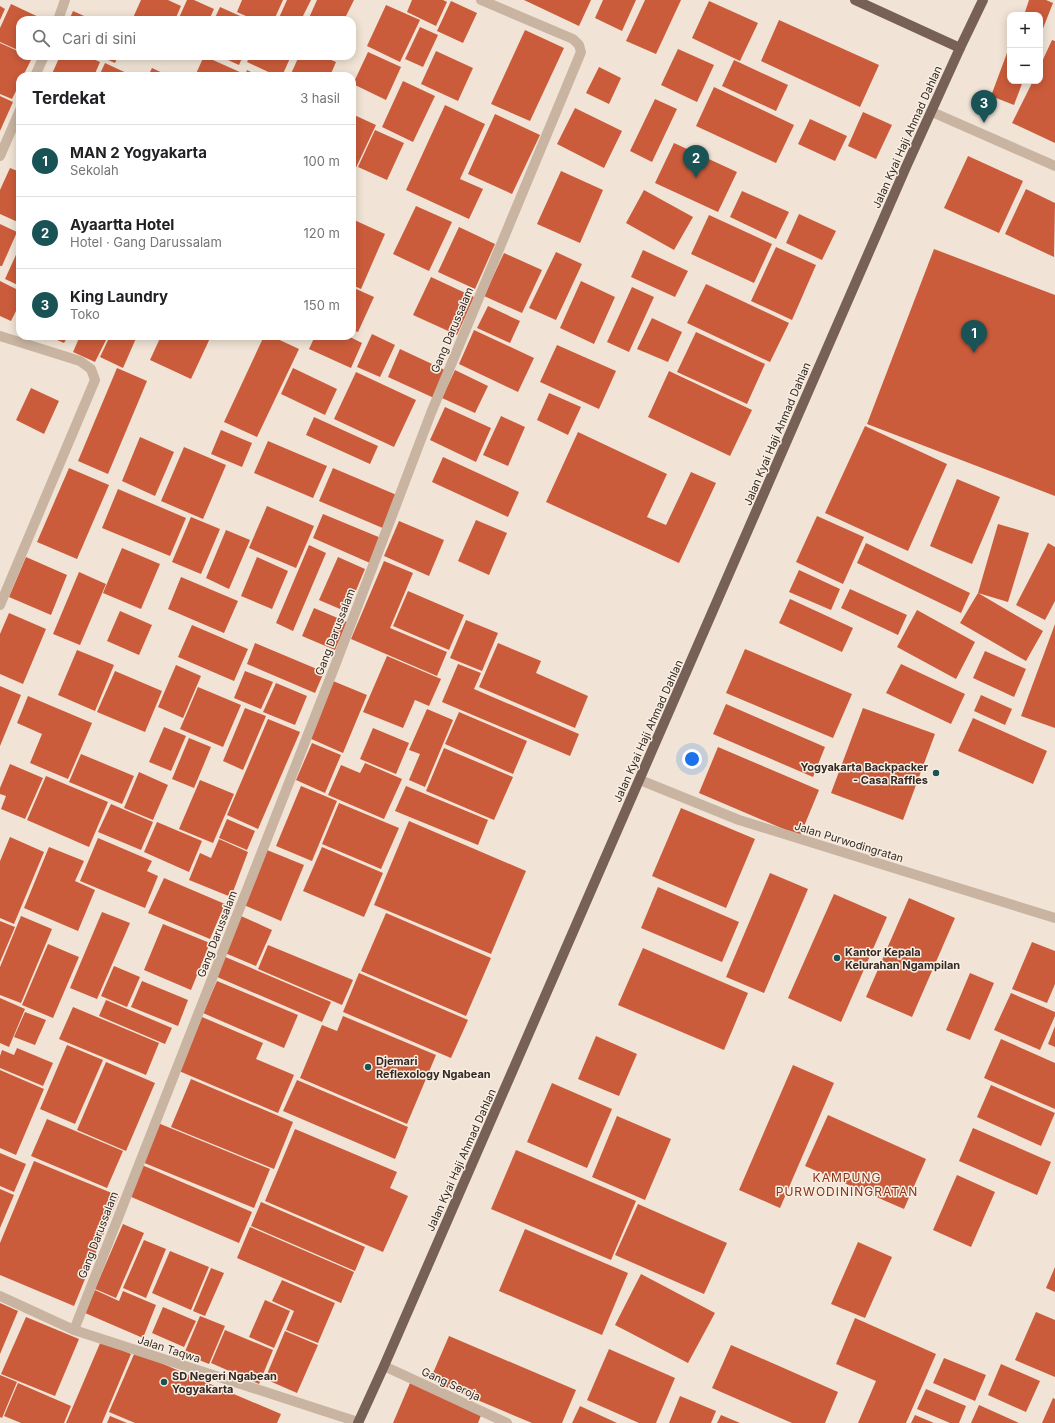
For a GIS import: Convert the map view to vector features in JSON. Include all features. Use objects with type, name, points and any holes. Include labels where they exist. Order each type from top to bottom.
[{"type":"main road","points":[[855,0],[960,48]]},
{"type":"main road","name":"Jalan Kyai Haji Ahmad Dahlan","points":[[358,1423],[903,175],[983,0]]},
{"type":"street","points":[[59,16],[65,0]]},
{"type":"street","name":"Gang Darussalam","points":[[74,1330],[333,670],[431,413],[581,52],[579,44],[573,39],[481,0]]},
{"type":"street","points":[[37,72],[42,60]]},
{"type":"street","points":[[932,112],[1055,166]]},
{"type":"street","points":[[0,156],[16,119]]},
{"type":"street","points":[[0,336],[80,361],[91,370],[95,380],[0,605]]},
{"type":"street","name":"Jalan Purwodingratan","points":[[640,780],[740,820],[1055,918]]},
{"type":"street","name":"Jalan Taqwa","points":[[0,1296],[74,1330],[358,1423]]},
{"type":"street","name":"Gang Seroja","points":[[384,1366],[507,1423]]},
{"type":"building","points":[[141,0],[168,0],[181,6],[177,16],[134,16]]},
{"type":"building","points":[[187,0],[194,0],[214,9],[211,16],[180,16]]},
{"type":"building","points":[[242,0],[283,0],[276,16],[246,16],[237,12]]},
{"type":"building","points":[[287,0],[311,0],[303,16],[280,16]]},
{"type":"building","points":[[317,0],[354,0],[346,16],[310,16]]},
{"type":"building","points":[[412,0],[443,0],[447,2],[436,26],[407,12]]},
{"type":"building","points":[[524,0],[591,0],[579,26]]},
{"type":"building","points":[[603,0],[636,0],[622,31],[595,18]]},
{"type":"building","points":[[645,0],[681,0],[656,54],[626,41]]},
{"type":"building","points":[[1029,0],[1046,0],[1053,3],[1043,28],[1043,12],[1025,12]]},
{"type":"building","points":[[451,1],[477,13],[463,43],[437,31]]},
{"type":"building","points":[[709,1],[758,23],[740,61],[692,38]]},
{"type":"building","points":[[11,4],[36,16],[16,16],[16,49],[0,42],[0,28]]},
{"type":"building","points":[[386,5],[420,20],[400,62],[367,46]]},
{"type":"building","points":[[0,6],[5,9],[0,20]]},
{"type":"building","points":[[220,7],[240,16],[216,16]]},
{"type":"building","points":[[73,11],[84,16],[71,16]]},
{"type":"building","points":[[779,20],[879,65],[860,107],[761,61]]},
{"type":"building","points":[[420,27],[438,35],[423,67],[405,59]]},
{"type":"building","points":[[525,30],[564,48],[530,121],[491,104]]},
{"type":"building","points":[[1052,40],[1055,41],[1055,143],[1012,123],[1032,84],[1043,84],[1043,60]]},
{"type":"building","points":[[0,43],[16,50],[16,60],[31,60],[25,72],[16,72],[16,91],[12,99],[0,94]]},
{"type":"building","points":[[678,49],[714,65],[697,102],[661,85]]},
{"type":"building","points":[[436,51],[473,68],[458,101],[421,84]]},
{"type":"building","points":[[368,52],[401,67],[386,100],[356,85],[356,78]]},
{"type":"building","points":[[1007,53],[1007,84],[1022,84],[1014,105],[991,96]]},
{"type":"building","points":[[58,60],[95,60],[100,62],[96,72],[53,72]]},
{"type":"building","points":[[108,60],[116,60],[115,63]]},
{"type":"building","points":[[202,60],[213,60],[240,72],[197,72]]},
{"type":"building","points":[[228,60],[241,60],[239,65]]},
{"type":"building","points":[[248,60],[289,60],[284,72],[268,72],[247,62]]},
{"type":"building","points":[[297,60],[331,60],[336,62],[332,72],[292,72]]},
{"type":"building","points":[[734,60],[788,85],[776,111],[722,86]]},
{"type":"building","points":[[105,63],[124,72],[101,72]]},
{"type":"building","points":[[599,67],[621,78],[609,104],[586,93]]},
{"type":"building","points":[[152,68],[160,72],[150,72]]},
{"type":"building","points":[[403,81],[435,96],[413,142],[382,127]]},
{"type":"building","points":[[714,87],[794,125],[776,163],[696,126]]},
{"type":"building","points":[[0,96],[13,102],[0,131]]},
{"type":"building","points":[[655,99],[677,109],[652,162],[630,151]]},
{"type":"building","points":[[445,105],[485,124],[460,179],[483,189],[469,219],[406,190]]},
{"type":"building","points":[[575,108],[622,131],[604,168],[557,144]]},
{"type":"building","points":[[863,112],[892,125],[876,159],[848,146]]},
{"type":"building","points":[[495,114],[540,135],[512,194],[468,174]]},
{"type":"building","points":[[356,116],[376,125],[356,168]]},
{"type":"building","points":[[810,119],[847,136],[835,161],[798,144]]},
{"type":"building","points":[[375,130],[404,143],[387,180],[358,167]]},
{"type":"building","points":[[674,143],[737,172],[718,212],[655,183]]},
{"type":"building","points":[[968,156],[1023,181],[999,233],[944,208]]},
{"type":"building","points":[[10,168],[16,170],[16,221],[0,214],[0,190]]},
{"type":"building","points":[[561,171],[603,190],[580,243],[537,224]]},
{"type":"building","points":[[1026,189],[1055,203],[1054,257],[1005,234]]},
{"type":"building","points":[[644,190],[693,217],[674,250],[626,223]]},
{"type":"building","points":[[742,191],[789,212],[776,239],[730,217]]},
{"type":"building","points":[[416,206],[452,222],[429,271],[393,254]]},
{"type":"building","points":[[799,214],[836,231],[822,260],[786,243]]},
{"type":"building","points":[[709,215],[772,244],[754,283],[691,254]]},
{"type":"building","points":[[356,221],[385,234],[361,289],[356,287]]},
{"type":"building","points":[[0,224],[16,232],[16,234],[2,266],[0,266]]},
{"type":"building","points":[[459,227],[495,244],[475,289],[438,272]]},
{"type":"building","points":[[776,247],[816,265],[792,320],[751,301]]},
{"type":"building","points":[[934,249],[1055,295],[1055,496],[867,424]]},
{"type":"building","points":[[643,250],[688,271],[675,297],[631,277]]},
{"type":"building","points":[[556,252],[582,264],[556,320],[529,308]]},
{"type":"building","points":[[504,253],[542,270],[522,313],[484,296]]},
{"type":"building","points":[[16,255],[16,284],[5,279]]},
{"type":"building","points":[[431,277],[474,297],[457,335],[413,315]]},
{"type":"building","points":[[0,281],[16,289],[16,311],[11,321],[0,316]]},
{"type":"building","points":[[581,281],[615,297],[594,344],[560,328]]},
{"type":"building","points":[[706,284],[789,323],[770,362],[687,323]]},
{"type":"building","points":[[632,287],[654,297],[629,352],[607,342]]},
{"type":"building","points":[[356,289],[374,297],[358,332],[356,331]]},
{"type":"building","points":[[488,306],[520,321],[510,343],[477,328]]},
{"type":"building","points":[[652,318],[682,332],[668,362],[637,349]]},
{"type":"building","points":[[474,330],[534,358],[518,392],[459,364]]},
{"type":"building","points":[[696,332],[765,364],[747,404],[677,372]]},
{"type":"building","points":[[372,334],[395,345],[380,377],[357,367]]},
{"type":"building","points":[[57,340],[66,340],[64,343]]},
{"type":"building","points":[[78,340],[106,340],[95,362],[73,352]]},
{"type":"building","points":[[108,340],[135,340],[123,368],[100,357]]},
{"type":"building","points":[[159,340],[209,340],[191,379],[150,360]]},
{"type":"building","points":[[262,340],[280,340],[299,349],[257,437],[224,422]]},
{"type":"building","points":[[313,340],[356,340],[362,343],[351,368],[309,349]]},
{"type":"building","points":[[557,345],[616,371],[599,409],[540,382]]},
{"type":"building","points":[[400,349],[447,371],[434,398],[388,377]]},
{"type":"building","points":[[117,368],[147,381],[108,474],[78,461]]},
{"type":"building","points":[[293,368],[337,389],[325,415],[281,394]]},
{"type":"building","points":[[455,370],[488,386],[475,413],[442,398]]},
{"type":"building","points":[[669,371],[752,410],[730,456],[648,417]]},
{"type":"building","points":[[356,372],[416,400],[394,447],[334,419]]},
{"type":"building","points":[[31,388],[59,401],[44,434],[16,420]]},
{"type":"building","points":[[549,393],[581,407],[568,435],[537,420]]},
{"type":"building","points":[[445,407],[491,428],[476,462],[430,440]]},
{"type":"building","points":[[501,416],[525,427],[508,466],[483,455]]},
{"type":"building","points":[[314,417],[378,446],[370,464],[306,435]]},
{"type":"building","points":[[865,426],[947,464],[908,551],[825,513]]},
{"type":"building","points":[[221,430],[252,443],[242,467],[211,454]]},
{"type":"building","points":[[578,432],[667,474],[647,517],[666,525],[691,472],[716,483],[679,563],[546,502]]},
{"type":"building","points":[[140,437],[174,452],[155,496],[122,481]]},
{"type":"building","points":[[268,441],[327,466],[313,498],[254,473]]},
{"type":"building","points":[[184,447],[226,465],[203,519],[161,501]]},
{"type":"building","points":[[443,457],[519,492],[508,517],[432,482]]},
{"type":"building","points":[[69,468],[109,485],[77,559],[37,542]]},
{"type":"building","points":[[333,468],[399,496],[385,529],[319,501]]},
{"type":"building","points":[[957,479],[1000,497],[972,564],[930,546]]},
{"type":"building","points":[[118,489],[186,518],[170,556],[102,528]]},
{"type":"building","points":[[267,506],[314,526],[296,568],[249,548]]},
{"type":"building","points":[[323,514],[381,538],[370,563],[313,538]]},
{"type":"building","points":[[817,516],[864,537],[843,584],[796,562]]},
{"type":"building","points":[[191,517],[220,529],[201,574],[172,562]]},
{"type":"building","points":[[476,520],[507,533],[489,575],[458,561]]},
{"type":"building","points":[[399,521],[444,540],[429,576],[384,556]]},
{"type":"building","points":[[998,524],[1029,533],[1008,602],[978,593]]},
{"type":"building","points":[[226,530],[250,540],[229,589],[206,578]]},
{"type":"building","points":[[866,543],[970,593],[961,613],[857,563]]},
{"type":"building","points":[[1048,543],[1055,547],[1055,601],[1045,620],[1016,605]]},
{"type":"building","points":[[309,545],[326,553],[293,631],[276,623]]},
{"type":"building","points":[[122,548],[160,564],[141,609],[103,593]]},
{"type":"building","points":[[26,557],[67,575],[51,615],[9,597]]},
{"type":"building","points":[[257,557],[288,571],[272,609],[241,596]]},
{"type":"building","points":[[338,557],[365,569],[347,612],[319,600]]},
{"type":"building","points":[[384,561],[413,573],[390,628],[447,652],[437,676],[351,639]]},
{"type":"building","points":[[799,570],[840,589],[831,610],[789,592]]},
{"type":"building","points":[[79,572],[106,584],[80,645],[53,634]]},
{"type":"building","points":[[181,577],[238,601],[224,633],[168,609]]},
{"type":"building","points":[[850,589],[907,615],[898,635],[841,608]]},
{"type":"building","points":[[408,591],[464,615],[449,650],[393,626]]},
{"type":"building","points":[[978,593],[1043,631],[1026,661],[960,623]]},
{"type":"building","points":[[790,599],[853,628],[842,652],[779,623]]},
{"type":"building","points":[[314,608],[347,622],[335,650],[302,636]]},
{"type":"building","points":[[917,610],[975,642],[956,679],[897,647]]},
{"type":"building","points":[[120,611],[152,625],[139,655],[107,641]]},
{"type":"building","points":[[9,613],[46,629],[23,684],[0,674],[0,634]]},
{"type":"building","points":[[466,620],[498,633],[482,671],[450,658]]},
{"type":"building","points":[[1055,624],[1055,728],[1021,716]]},
{"type":"building","points":[[192,625],[248,649],[234,681],[178,657]]},
{"type":"building","points":[[255,643],[324,672],[315,693],[247,664]]},
{"type":"building","points":[[498,643],[541,661],[536,673],[588,696],[575,728],[479,687]]},
{"type":"building","points":[[745,649],[852,694],[833,738],[726,693]]},
{"type":"building","points":[[77,650],[114,665],[95,711],[58,695]]},
{"type":"building","points":[[985,651],[1026,669],[1014,697],[973,678]]},
{"type":"building","points":[[387,656],[441,679],[429,706],[415,700],[403,728],[363,712]]},
{"type":"building","points":[[458,664],[481,673],[474,689],[579,734],[570,756],[442,702]]},
{"type":"building","points":[[901,664],[965,694],[951,724],[886,693]]},
{"type":"building","points":[[176,665],[201,676],[183,718],[158,707]]},
{"type":"building","points":[[115,671],[162,691],[145,732],[97,712]]},
{"type":"building","points":[[245,671],[273,682],[261,709],[234,698]]},
{"type":"building","points":[[333,681],[367,695],[343,753],[309,738]]},
{"type":"building","points":[[276,683],[307,696],[295,725],[263,712]]},
{"type":"building","points":[[0,686],[21,695],[0,746]]},
{"type":"building","points":[[198,687],[241,705],[223,747],[180,729]]},
{"type":"building","points":[[981,695],[1012,709],[1005,725],[974,711]]},
{"type":"building","points":[[28,696],[92,723],[68,779],[30,763],[42,734],[17,723]]},
{"type":"building","points":[[726,704],[825,747],[813,777],[713,734]]},
{"type":"building","points":[[245,708],[266,716],[243,770],[223,761]]},
{"type":"building","points":[[863,708],[935,734],[903,820],[831,793]]},
{"type":"building","points":[[427,709],[453,720],[425,787],[409,780],[420,754],[409,750]]},
{"type":"building","points":[[459,712],[527,741],[513,774],[445,744]]},
{"type":"building","points":[[973,718],[1047,751],[1033,784],[958,751]]},
{"type":"building","points":[[268,719],[300,732],[258,829],[227,815]]},
{"type":"building","points":[[164,727],[186,736],[171,771],[149,762]]},
{"type":"building","points":[[373,728],[409,743],[396,774],[360,759]]},
{"type":"building","points":[[189,738],[211,747],[194,788],[172,779]]},
{"type":"building","points":[[312,743],[341,755],[325,793],[296,780]]},
{"type":"building","points":[[718,747],[819,790],[800,836],[699,793]]},
{"type":"building","points":[[444,748],[513,777],[494,820],[426,791]]},
{"type":"building","points":[[81,754],[134,776],[122,804],[69,782]]},
{"type":"building","points":[[365,763],[402,779],[384,819],[328,795],[341,765],[360,773]]},
{"type":"building","points":[[10,764],[43,778],[25,819],[1,809],[6,796],[0,794],[0,788]]},
{"type":"building","points":[[139,772],[168,785],[153,820],[124,808]]},
{"type":"building","points":[[46,776],[108,802],[89,847],[27,820]]},
{"type":"building","points":[[200,780],[234,794],[213,843],[179,829]]},
{"type":"building","points":[[301,786],[337,801],[312,861],[276,846]]},
{"type":"building","points":[[406,786],[488,820],[478,845],[395,811]]},
{"type":"building","points":[[339,803],[399,828],[381,869],[322,844]]},
{"type":"building","points":[[111,804],[153,822],[141,850],[98,832]]},
{"type":"building","points":[[681,808],[755,839],[726,908],[652,876]]},
{"type":"building","points":[[227,819],[255,831],[247,850],[219,838]]},
{"type":"building","points":[[409,821],[526,871],[491,954],[374,905]]},
{"type":"building","points":[[157,822],[202,841],[189,872],[144,852]]},
{"type":"building","points":[[10,837],[44,852],[14,924],[0,918],[0,861]]},
{"type":"building","points":[[98,838],[152,861],[147,871],[158,876],[145,908],[80,881]]},
{"type":"building","points":[[219,839],[248,852],[231,897],[189,880],[200,853],[211,858]]},
{"type":"building","points":[[49,847],[84,861],[75,881],[95,890],[78,931],[24,908]]},
{"type":"building","points":[[322,847],[383,873],[364,917],[303,891]]},
{"type":"building","points":[[267,850],[304,865],[281,921],[244,905]]},
{"type":"building","points":[[770,873],[808,889],[764,993],[726,977]]},
{"type":"building","points":[[164,878],[225,904],[210,939],[148,913]]},
{"type":"building","points":[[658,887],[739,922],[722,962],[641,928]]},
{"type":"building","name":"Kantor Kepala Kelurahan Ngampilan","points":[[834,894],[887,917],[841,1022],[788,998]]},
{"type":"building","points":[[909,898],[955,918],[912,1017],[866,997]]},
{"type":"building","points":[[102,912],[130,923],[97,999],[70,988]]},
{"type":"building","points":[[386,913],[491,958],[466,1016],[361,971]]},
{"type":"building","points":[[21,916],[52,929],[21,1003],[0,995],[0,967]]},
{"type":"building","points":[[241,916],[272,930],[256,966],[225,953]]},
{"type":"building","points":[[0,921],[15,927],[0,962]]},
{"type":"building","points":[[163,924],[210,943],[191,990],[144,970]]},
{"type":"building","points":[[1032,942],[1055,951],[1055,984],[1047,1003],[1012,989]]},
{"type":"building","points":[[48,944],[79,957],[53,1018],[22,1005]]},
{"type":"building","points":[[268,945],[353,980],[342,1005],[258,969]]},
{"type":"building","points":[[643,948],[748,993],[724,1050],[618,1005]]},
{"type":"building","points":[[223,956],[331,1002],[322,1022],[215,976]]},
{"type":"building","points":[[114,966],[140,977],[127,1007],[101,996]]},
{"type":"building","points":[[359,973],[468,1020],[451,1058],[343,1012]]},
{"type":"building","points":[[970,973],[994,983],[970,1040],[946,1030]]},
{"type":"building","points":[[142,981],[188,1000],[178,1026],[131,1007]]},
{"type":"building","points":[[217,981],[298,1015],[284,1048],[203,1013]]},
{"type":"building","points":[[1011,993],[1055,1012],[1055,1016],[1040,1050],[994,1030]]},
{"type":"building","points":[[0,998],[25,1009],[9,1047],[0,1043]]},
{"type":"building","points":[[106,1000],[172,1028],[165,1044],[99,1016]]},
{"type":"building","points":[[73,1007],[159,1043],[146,1075],[59,1039]]},
{"type":"building","points":[[25,1012],[46,1020],[35,1045],[14,1037]]},
{"type":"building","name":"Djemari Reflexology Ngabean","points":[[343,1016],[436,1055],[407,1124],[300,1078],[322,1025],[337,1031]]},
{"type":"building","points":[[202,1017],[263,1043],[256,1059],[294,1075],[278,1113],[179,1071]]},
{"type":"building","points":[[1055,1026],[1055,1047],[1048,1044]]},
{"type":"building","points":[[596,1036],[637,1054],[619,1096],[578,1079]]},
{"type":"building","points":[[1001,1039],[1055,1063],[1055,1109],[984,1078]]},
{"type":"building","points":[[67,1045],[103,1060],[75,1124],[40,1109]]},
{"type":"building","points":[[17,1048],[53,1063],[43,1086],[0,1068],[0,1056],[2,1050],[14,1055]]},
{"type":"building","points":[[106,1062],[155,1083],[126,1151],[77,1130]]},
{"type":"building","points":[[793,1065],[834,1083],[780,1208],[739,1190]]},
{"type":"building","points":[[0,1070],[44,1089],[16,1155],[0,1148]]},
{"type":"building","points":[[191,1079],[293,1122],[274,1169],[171,1127]]},
{"type":"building","points":[[297,1080],[408,1127],[395,1159],[283,1111]]},
{"type":"building","points":[[552,1083],[612,1109],[587,1168],[527,1142]]},
{"type":"building","points":[[991,1085],[1055,1113],[1041,1146],[977,1117]]},
{"type":"building","points":[[828,1115],[926,1159],[904,1209],[805,1166]]},
{"type":"building","points":[[617,1116],[671,1139],[645,1200],[592,1177]]},
{"type":"building","points":[[47,1119],[123,1151],[107,1188],[31,1156]]},
{"type":"building","points":[[158,1123],[270,1169],[254,1208],[142,1162]]},
{"type":"building","points":[[973,1128],[1051,1162],[1037,1195],[959,1161]]},
{"type":"building","points":[[295,1129],[397,1172],[390,1188],[408,1196],[383,1252],[265,1201]]},
{"type":"building","points":[[516,1150],[636,1201],[611,1260],[491,1209]]},
{"type":"building","points":[[0,1153],[26,1164],[14,1192],[0,1186]]},
{"type":"building","points":[[34,1161],[119,1196],[74,1306],[0,1275],[0,1243]]},
{"type":"building","points":[[142,1165],[252,1212],[239,1243],[129,1196]]},
{"type":"building","points":[[957,1175],[995,1192],[971,1247],[933,1230]]},
{"type":"building","points":[[0,1189],[14,1195],[0,1228]]},
{"type":"building","points":[[261,1202],[365,1247],[355,1271],[251,1226]]},
{"type":"building","points":[[638,1204],[727,1243],[704,1294],[615,1255]]},
{"type":"building","points":[[123,1224],[144,1233],[116,1298],[95,1289]]},
{"type":"building","points":[[250,1227],[354,1272],[341,1303],[237,1258]]},
{"type":"building","points":[[525,1229],[628,1273],[602,1335],[499,1291]]},
{"type":"building","points":[[144,1240],[166,1249],[146,1298],[123,1288]]},
{"type":"building","points":[[858,1242],[892,1257],[865,1318],[831,1304]]},
{"type":"building","points":[[170,1251],[209,1267],[191,1310],[152,1293]]},
{"type":"building","points":[[1055,1267],[1055,1292],[1046,1288]]},
{"type":"building","points":[[211,1268],[224,1273],[205,1316],[193,1311]]},
{"type":"building","points":[[641,1274],[715,1313],[688,1363],[615,1325]]},
{"type":"building","points":[[282,1280],[335,1303],[318,1343],[286,1330],[294,1311],[272,1301]]},
{"type":"building","points":[[95,1290],[119,1301],[123,1291],[156,1305],[143,1338],[85,1313]]},
{"type":"building","points":[[265,1300],[290,1311],[274,1348],[249,1337]]},
{"type":"building","points":[[0,1303],[18,1311],[0,1354]]},
{"type":"building","points":[[163,1307],[196,1321],[184,1347],[152,1333]]},
{"type":"building","points":[[1036,1312],[1055,1320],[1055,1377],[1015,1360]]},
{"type":"building","points":[[200,1316],[225,1326],[209,1364],[184,1354]]},
{"type":"building","points":[[26,1317],[79,1339],[55,1396],[1,1374]]},
{"type":"building","points":[[855,1318],[936,1354],[906,1423],[858,1423],[876,1381],[836,1364]]},
{"type":"building","points":[[225,1330],[273,1350],[259,1384],[211,1363]]},
{"type":"building","points":[[285,1331],[318,1345],[297,1393],[265,1379]]},
{"type":"building","points":[[449,1336],[576,1390],[562,1423],[532,1423],[430,1380]]},
{"type":"building","points":[[101,1341],[131,1354],[102,1423],[66,1423]]},
{"type":"building","points":[[731,1345],[838,1392],[825,1423],[792,1423],[712,1388]]},
{"type":"building","points":[[609,1349],[675,1378],[656,1423],[639,1423],[587,1400]]},
{"type":"building","name":"SD Negeri Ngabean Yogyakarta","points":[[135,1352],[281,1414],[277,1423],[135,1423],[109,1412]]},
{"type":"building","points":[[944,1358],[986,1375],[975,1401],[933,1383]]},
{"type":"building","points":[[1001,1364],[1040,1381],[1026,1412],[988,1395]]},
{"type":"building","points":[[0,1375],[17,1382],[2,1418],[0,1417]]},
{"type":"building","points":[[18,1383],[71,1406],[64,1423],[21,1423],[4,1416]]},
{"type":"building","points":[[410,1383],[482,1413],[478,1423],[393,1423]]},
{"type":"building","points":[[926,1389],[966,1406],[959,1423],[950,1423],[917,1409]]},
{"type":"building","points":[[680,1396],[716,1411],[711,1423],[669,1423]]},
{"type":"building","points":[[1053,1398],[1055,1399],[1055,1423],[1042,1423]]},
{"type":"building","points":[[979,1405],[1019,1423],[971,1423]]},
{"type":"building","points":[[580,1406],[617,1423],[572,1423]]},
{"type":"building","points":[[721,1415],[740,1423],[717,1423]]},
{"type":"building","points":[[915,1415],[934,1423],[911,1423]]},
{"type":"building","points":[[110,1416],[127,1423],[107,1423]]},
{"type":"place","name":"King Laundry","points":[[984,123]]},
{"type":"place","name":"Ayaartta Hotel","points":[[696,178]]},
{"type":"place","name":"MAN 2 Yogyakarta","points":[[974,353]]},
{"type":"place","name":"Yogyakarta Backpacker - Casa Raffles","points":[[936,773]]},
{"type":"place","name":"Kantor Kepala Kelurahan Ngampilan","points":[[837,958]]},
{"type":"place","name":"Djemari Reflexology Ngabean","points":[[368,1067]]},
{"type":"place","name":"SD Negeri Ngabean Yogyakarta","points":[[164,1382]]},
{"type":"district","name":"KAMPUNG PURWODININGRATAN","points":[[847,1184]]}]
